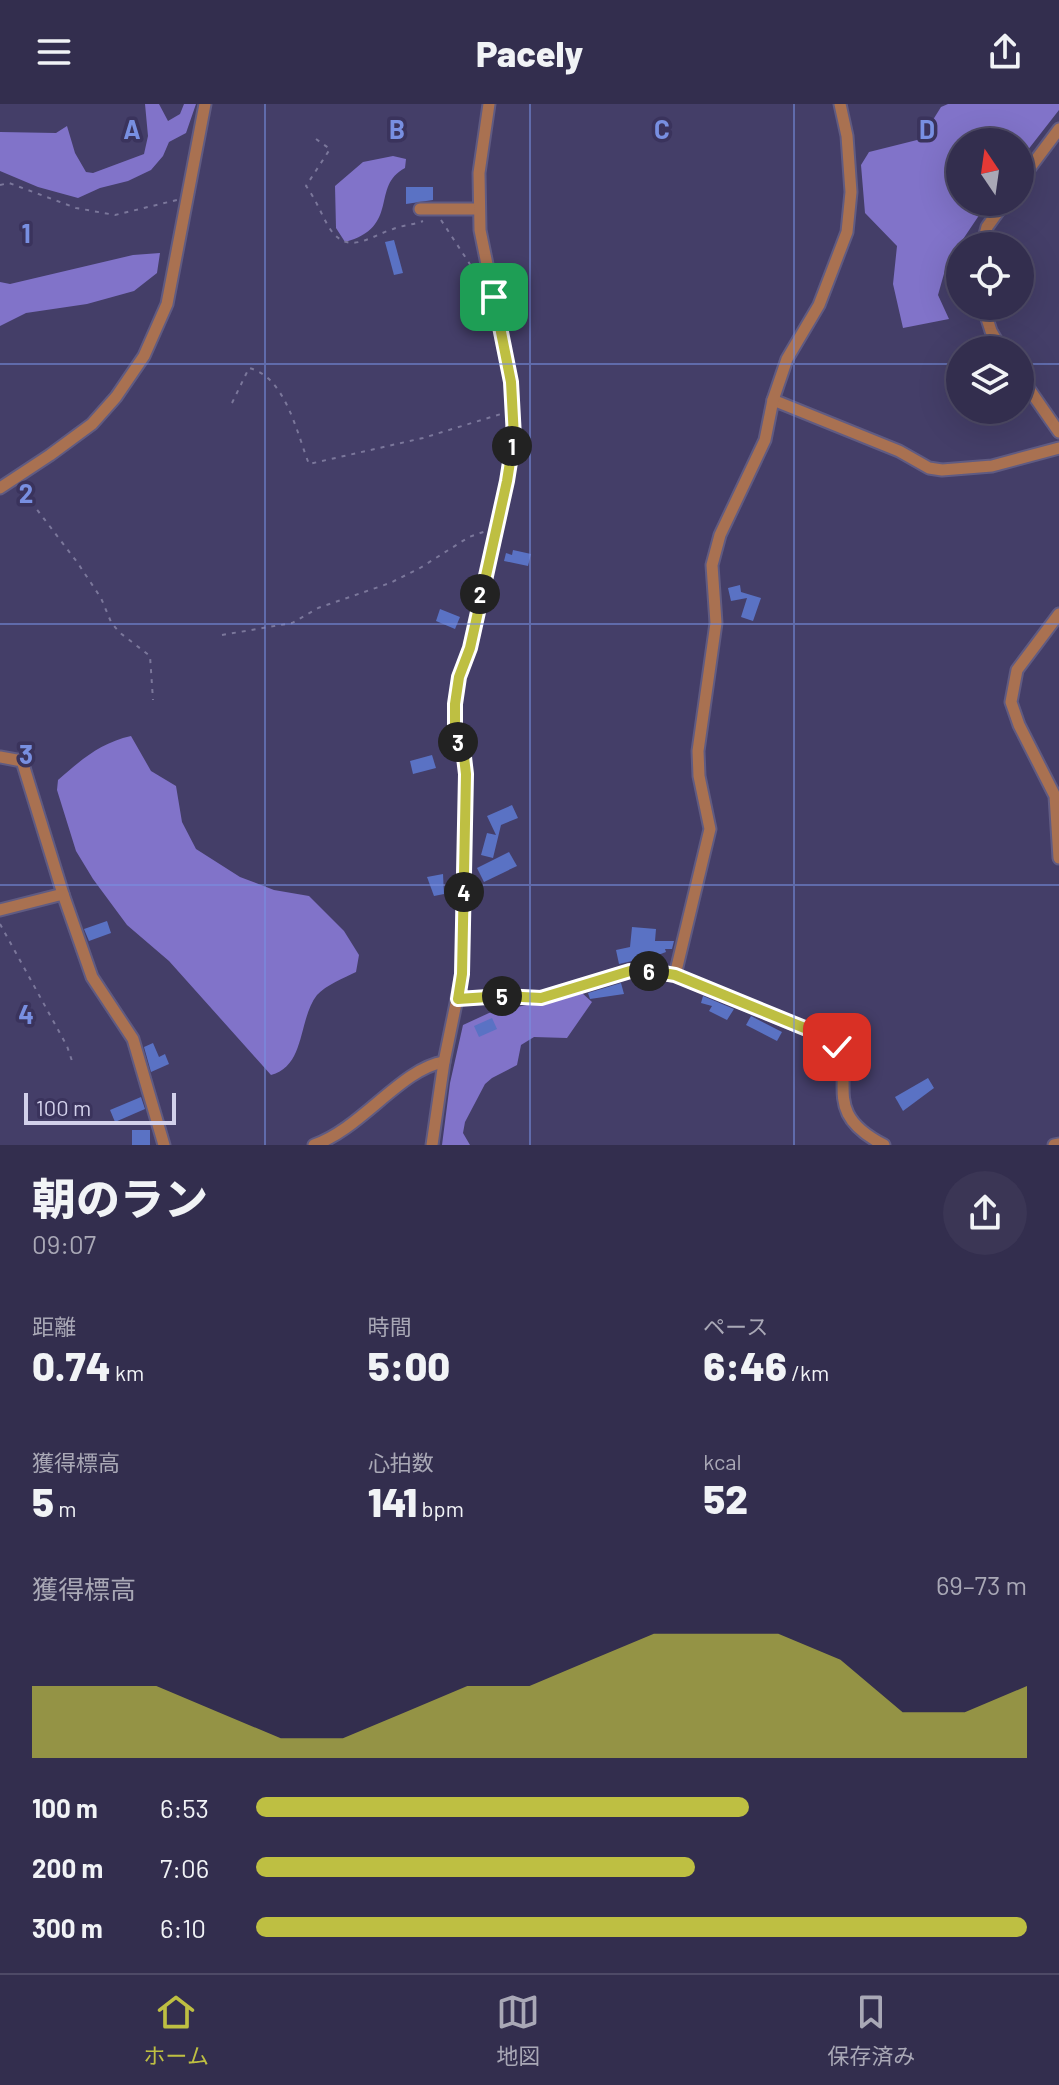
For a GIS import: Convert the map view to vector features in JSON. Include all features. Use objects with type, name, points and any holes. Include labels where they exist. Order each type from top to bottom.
[{"type":"street","points":[[0,488],[92,424],[116,397],[144,356],[167,304],[205,104]]},
{"type":"street","points":[[432,1145],[444,1062],[462,974],[466,774],[464,757],[455,734],[455,704],[459,677],[470,648],[514,437],[511,382],[486,265],[479,209],[479,173],[489,104]]},
{"type":"street","points":[[675,975],[710,829],[699,776],[698,751],[716,623],[712,565],[720,535],[765,440],[773,400],[787,359],[822,297],[847,232],[851,192],[847,136],[840,104]]},
{"type":"street","points":[[1034,162],[1059,129]]},
{"type":"street","points":[[420,209],[436,212],[479,209]]},
{"type":"street","points":[[1034,396],[1059,432]]},
{"type":"street","points":[[773,400],[899,451],[929,468],[942,470],[992,466],[1059,448]]},
{"type":"street","points":[[1059,614],[1017,670],[1011,702],[1055,796],[1059,858]]},
{"type":"street","points":[[0,757],[22,761],[92,977],[133,1039],[164,1145]]},
{"type":"street","points":[[0,910],[63,894]]},
{"type":"street","points":[[458,999],[503,996],[541,998],[635,970],[675,975],[829,1038],[837,1047],[841,1062],[843,1102],[848,1115],[867,1136],[884,1145]]},
{"type":"street","points":[[314,1145],[344,1131],[421,1069],[444,1062]]},
{"type":"path","points":[[316,139],[330,149],[306,186],[338,238],[353,244],[364,242],[388,230],[412,225],[436,212],[474,273],[491,285]]},
{"type":"path","points":[[0,185],[9,183],[76,208],[115,215],[186,198]]},
{"type":"path","points":[[232,403],[249,368],[259,371],[274,384],[294,419],[309,464],[423,438],[514,410]]},
{"type":"path","points":[[14,479],[77,562],[101,598],[111,622],[150,656],[153,700]]},
{"type":"path","points":[[222,635],[292,623],[318,608],[390,583],[469,537],[495,530]]},
{"type":"path","points":[[0,924],[67,1046],[72,1061]]},
{"type":"shaded area","points":[[145,104],[159,104],[168,121],[180,114],[184,104],[196,104],[186,133],[169,142],[163,156],[151,170],[128,181],[78,198],[38,187],[0,171],[0,132],[56,133],[67,126],[75,153],[86,172],[93,173],[144,154],[148,136]]},
{"type":"shaded area","points":[[948,104],[1059,104],[1059,110],[1034,142],[1034,128],[946,128],[946,216],[979,216],[968,232],[946,232],[946,267],[938,295],[946,320],[903,328],[893,284],[897,246],[865,213],[861,165],[869,152],[921,139],[941,107]]},
{"type":"shaded area","points":[[393,156],[406,159],[405,168],[389,185],[379,217],[373,227],[345,242],[336,228],[335,186],[363,162]]},
{"type":"shaded area","points":[[160,253],[157,273],[134,291],[87,304],[26,313],[0,326],[0,282],[10,284],[133,255]]},
{"type":"shaded area","points":[[131,736],[151,771],[176,786],[182,822],[196,849],[240,877],[274,890],[309,896],[344,931],[359,955],[356,972],[317,995],[296,1052],[282,1070],[271,1075],[169,961],[127,925],[76,851],[57,790],[58,780],[100,748]]},
{"type":"shaded area","points":[[582,993],[592,1002],[567,1038],[534,1037],[521,1045],[517,1065],[485,1084],[465,1122],[463,1133],[470,1145],[442,1145],[450,1083],[463,1025],[489,1013]]},
{"type":"building","points":[[406,187],[433,187],[433,200],[406,204]]},
{"type":"building","points":[[394,240],[403,273],[394,275],[385,242]]},
{"type":"building","points":[[513,550],[531,554],[528,566],[504,561],[506,553],[512,555]]},
{"type":"building","points":[[740,585],[741,592],[761,598],[753,621],[741,617],[747,598],[731,601],[728,588]]},
{"type":"building","points":[[440,609],[460,617],[455,629],[436,621]]},
{"type":"building","points":[[432,755],[436,768],[413,774],[410,761]]},
{"type":"building","points":[[512,805],[518,818],[501,825],[493,858],[481,855],[487,833],[496,835],[487,816]]},
{"type":"building","points":[[509,852],[517,866],[484,882],[477,868]]},
{"type":"building","points":[[443,874],[444,894],[434,896],[427,877]]},
{"type":"building","points":[[107,921],[111,933],[89,941],[84,929]]},
{"type":"building","points":[[632,927],[656,929],[655,941],[674,941],[672,949],[619,964],[616,950],[630,947]]},
{"type":"building","points":[[621,983],[624,994],[590,999],[588,993]]},
{"type":"building","points":[[703,996],[734,1009],[727,1020],[709,1011],[712,1006],[701,1003]]},
{"type":"building","points":[[751,1016],[782,1032],[777,1041],[746,1025]]},
{"type":"building","points":[[492,1018],[497,1029],[479,1037],[474,1026]]},
{"type":"building","points":[[153,1043],[159,1057],[165,1054],[169,1064],[151,1072],[144,1047]]},
{"type":"building","points":[[928,1078],[934,1088],[903,1111],[895,1097]]},
{"type":"building","points":[[141,1097],[145,1109],[115,1122],[110,1110]]},
{"type":"building","points":[[132,1130],[150,1130],[150,1145],[132,1145]]},
{"type":"route","points":[[494,297],[511,382],[514,437],[507,481],[455,704],[455,734],[464,757],[466,774],[462,974],[458,999],[503,996],[541,998],[630,971],[651,971],[675,975],[741,1001],[829,1038],[837,1047]]}]
